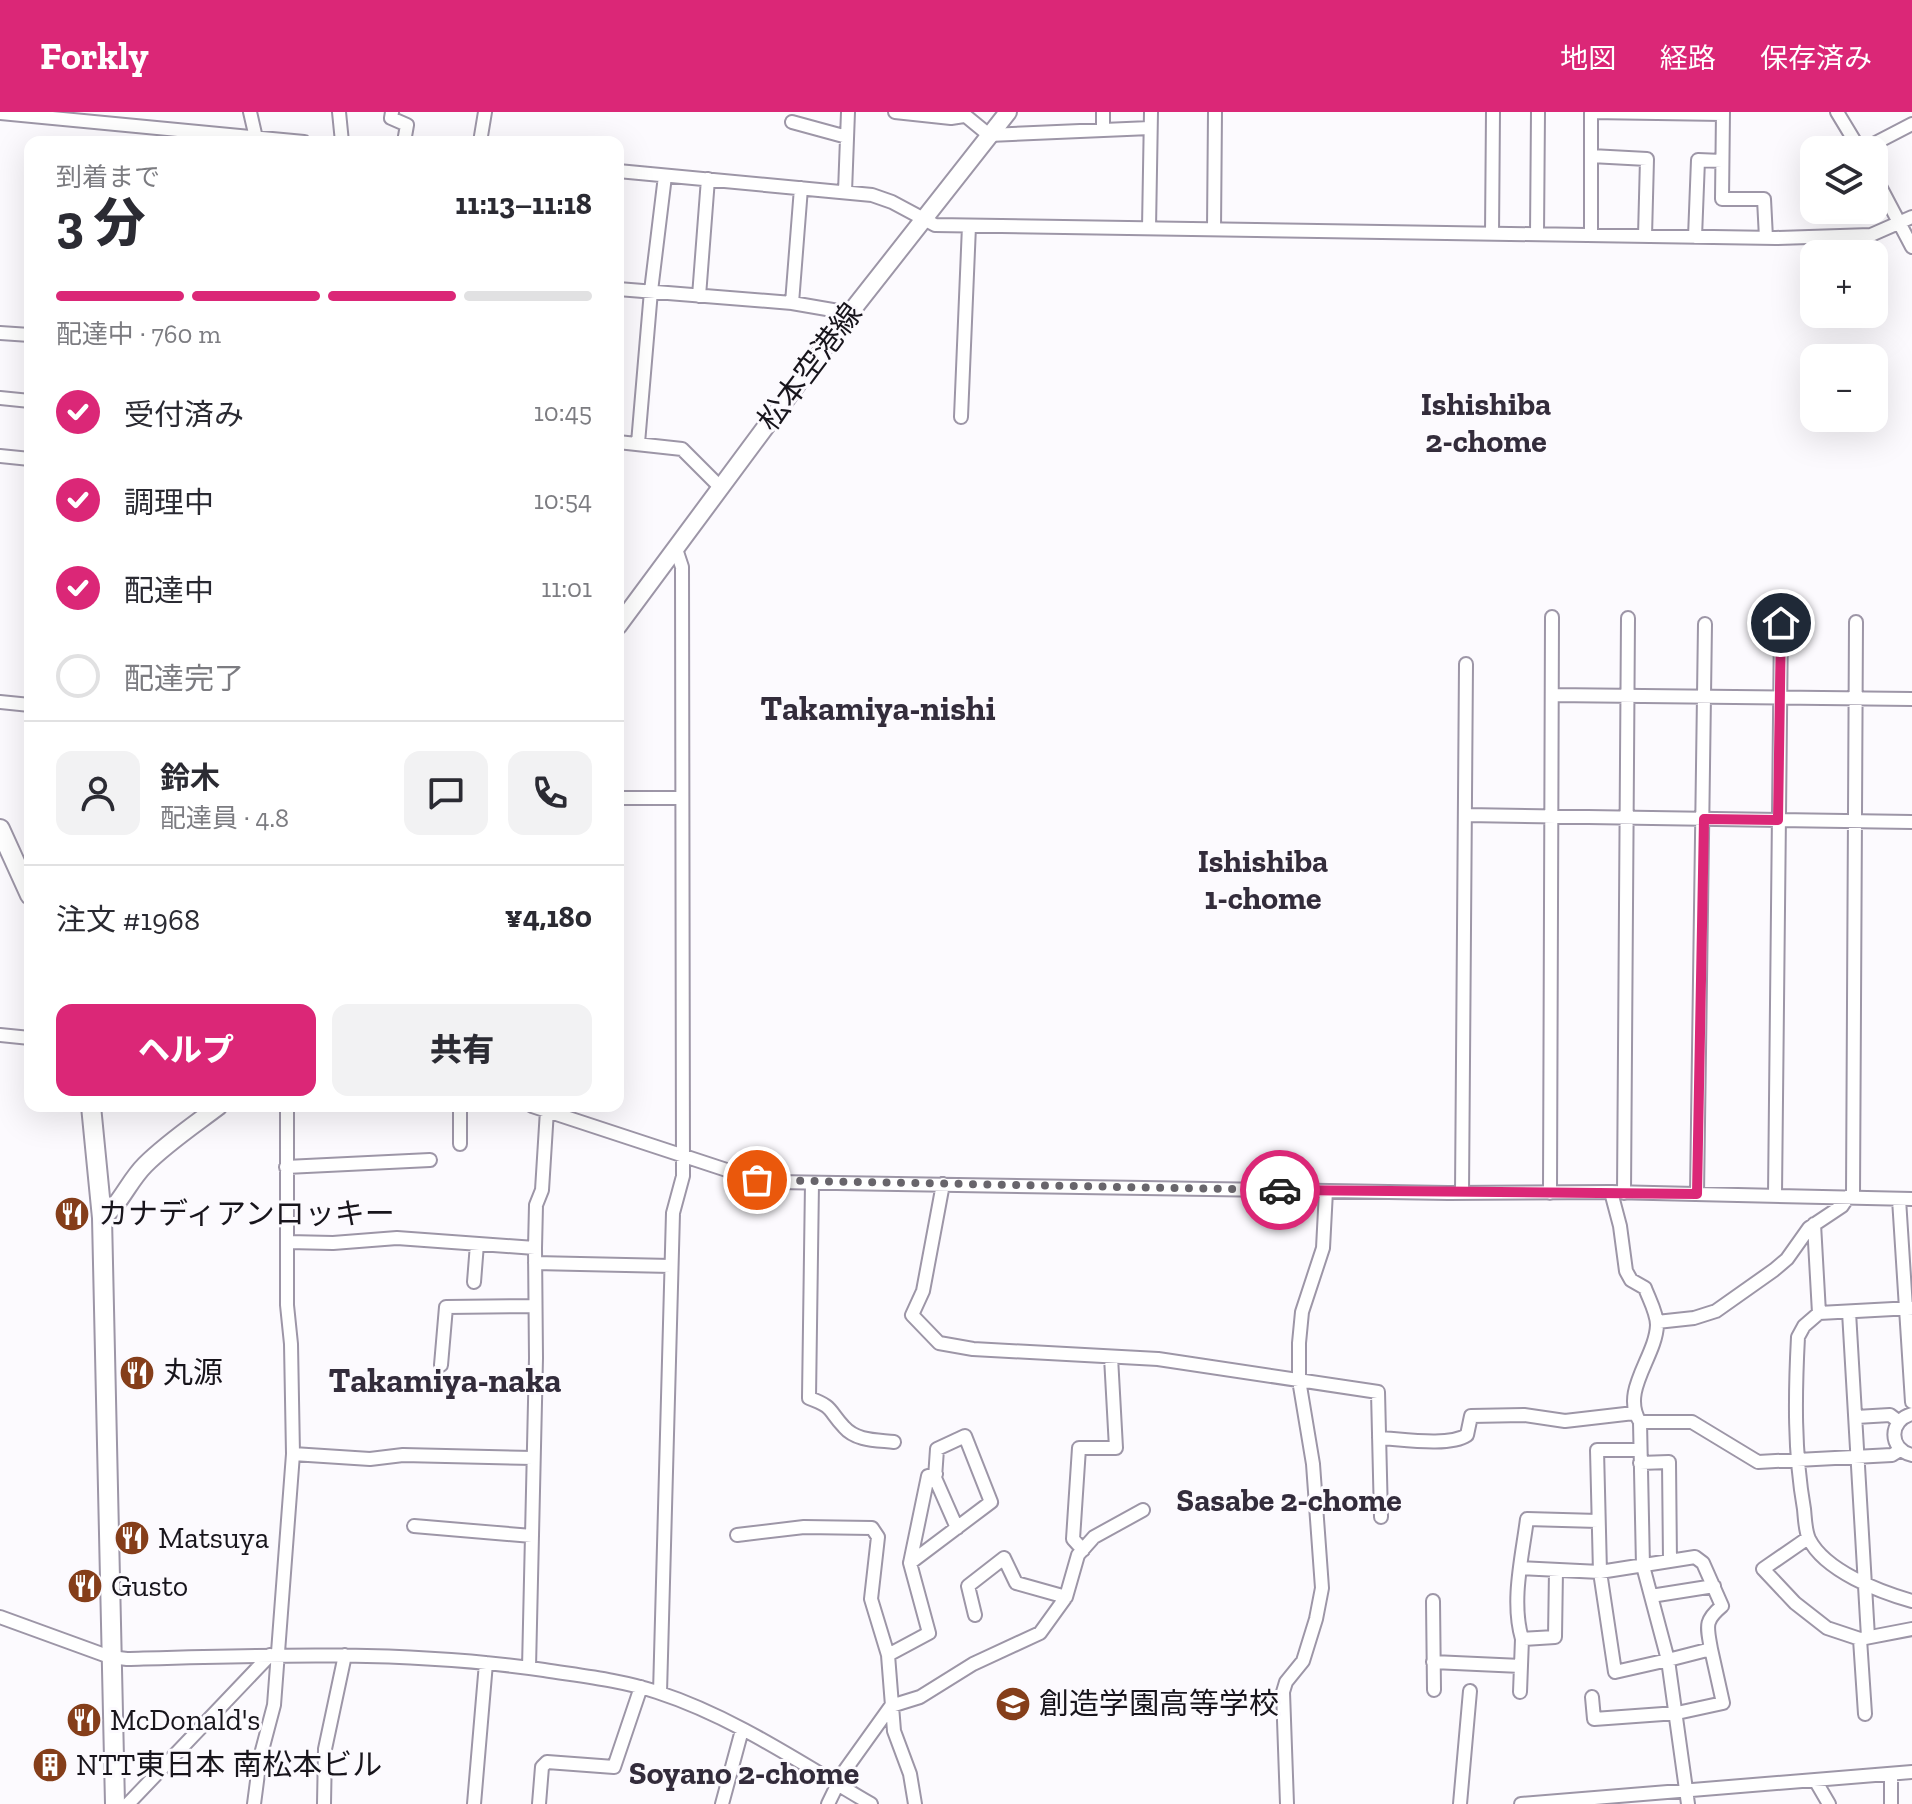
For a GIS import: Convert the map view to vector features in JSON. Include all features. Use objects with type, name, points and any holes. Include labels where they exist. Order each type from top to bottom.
[{"type":"highway","points":[[0,829],[24,882]]},
{"type":"highway","points":[[92,1112],[102,1218],[115,1804]]},
{"type":"main road","name":"松本空港線","points":[[624,618],[921,219],[1008,112]]},
{"type":"main road","points":[[102,1218],[116,1208],[145,1165],[211,1112]]},
{"type":"street","points":[[250,112],[256,136]]},
{"type":"street","points":[[339,112],[341,136]]},
{"type":"street","points":[[392,112],[391,118],[407,125],[405,136]]},
{"type":"street","points":[[481,136],[485,112]]},
{"type":"street","points":[[845,192],[848,112]]},
{"type":"street","points":[[895,112],[951,118],[962,114],[989,135],[1150,128]]},
{"type":"street","points":[[1103,112],[1103,130]]},
{"type":"street","points":[[1149,228],[1151,112]]},
{"type":"street","points":[[1214,229],[1215,112]]},
{"type":"street","points":[[1492,234],[1493,112]]},
{"type":"street","points":[[1537,234],[1538,112]]},
{"type":"street","points":[[1591,235],[1591,112],[1723,113],[1722,199],[1764,199],[1766,238]]},
{"type":"street","points":[[1837,112],[1852,136]]},
{"type":"street","points":[[0,113],[56,115],[239,136]]},
{"type":"street","points":[[792,122],[847,137]]},
{"type":"street","points":[[1888,136],[1912,124]]},
{"type":"street","points":[[1591,156],[1647,159],[1645,236]]},
{"type":"street","points":[[1695,237],[1698,160],[1722,161]]},
{"type":"street","points":[[624,172],[882,198],[935,225],[1766,238],[1871,235],[1912,217]]},
{"type":"street","points":[[638,443],[665,176]]},
{"type":"street","points":[[699,296],[708,179]]},
{"type":"street","points":[[792,303],[801,188]]},
{"type":"street","points":[[1888,201],[1912,247]]},
{"type":"street","points":[[961,417],[969,226]]},
{"type":"street","points":[[624,289],[792,303],[850,313]]},
{"type":"street","points":[[0,333],[24,335]]},
{"type":"street","points":[[0,398],[24,400]]},
{"type":"street","points":[[624,442],[682,449],[721,488]]},
{"type":"street","points":[[0,456],[24,458]]},
{"type":"street","points":[[660,1693],[673,1213],[683,1176],[682,567],[676,549]]},
{"type":"street","points":[[1550,1193],[1552,617]]},
{"type":"street","points":[[1628,618],[1629,818],[1617,1193],[1626,1271],[1631,1280],[1645,1288],[1657,1322],[1653,1347],[1636,1384],[1643,1566],[1668,1660],[1687,1797]]},
{"type":"street","points":[[1657,1322],[1694,1318],[1716,1311],[1787,1259],[1814,1224],[1842,1206],[1850,1197],[1856,622]]},
{"type":"street","points":[[1775,1195],[1781,623]]},
{"type":"street","points":[[1697,1194],[1705,624]]},
{"type":"street","points":[[1462,1193],[1466,664]]},
{"type":"street","points":[[1552,695],[1912,699]]},
{"type":"street","points":[[0,702],[24,704]]},
{"type":"street","points":[[624,798],[682,798]]},
{"type":"street","points":[[1466,815],[1912,822]]},
{"type":"street","points":[[0,1035],[24,1037]]},
{"type":"street","points":[[254,1804],[260,1758],[274,1705],[273,1655],[289,1527],[293,1454],[291,1344],[287,1305],[287,1112]]},
{"type":"street","points":[[460,1112],[460,1144]]},
{"type":"street","points":[[529,1668],[536,1205],[542,1190],[547,1112]]},
{"type":"street","points":[[553,1112],[757,1180],[1906,1199],[1912,1402]]},
{"type":"street","points":[[286,1167],[430,1160]]},
{"type":"street","points":[[812,1183],[809,1398],[833,1410],[844,1428],[859,1438],[894,1442]]},
{"type":"street","points":[[943,1184],[923,1291],[912,1315],[939,1343],[973,1349],[1158,1359],[1378,1392],[1381,1517]]},
{"type":"street","points":[[1287,1804],[1283,1692],[1286,1682],[1303,1661],[1322,1588],[1313,1464],[1299,1380],[1302,1312],[1323,1248],[1326,1191]]},
{"type":"street","points":[[1814,1224],[1819,1313]]},
{"type":"street","points":[[288,1242],[333,1243],[397,1238],[535,1248]]},
{"type":"street","points":[[474,1282],[477,1244]]},
{"type":"street","points":[[535,1263],[671,1266]]},
{"type":"street","points":[[441,1365],[446,1307],[535,1306]]},
{"type":"street","points":[[1909,1308],[1819,1313],[1804,1326],[1798,1337],[1797,1461],[1808,1538],[1836,1567],[1866,1586],[1912,1601]]},
{"type":"street","points":[[1849,1312],[1866,1586],[1865,1714]]},
{"type":"street","points":[[1083,1550],[1073,1539],[1079,1448],[1116,1448],[1111,1357]]},
{"type":"street","points":[[1906,1453],[1894,1439],[1895,1427],[1898,1421],[1912,1414]]},
{"type":"street","points":[[1379,1438],[1461,1439],[1467,1435],[1471,1416],[1524,1415],[1565,1421],[1637,1417],[1692,1422],[1758,1462],[1906,1453]]},
{"type":"street","points":[[1856,1417],[1890,1415],[1898,1421]]},
{"type":"street","points":[[910,1563],[957,1528],[991,1502],[965,1436],[937,1449],[936,1474],[957,1528]]},
{"type":"street","points":[[1670,1561],[1669,1462],[1597,1450],[1600,1572],[1615,1672],[1711,1649]]},
{"type":"street","points":[[293,1454],[370,1459],[403,1455],[533,1458]]},
{"type":"street","points":[[888,1655],[929,1633],[910,1563],[928,1476],[936,1474]]},
{"type":"street","points":[[828,1804],[837,1784],[891,1706],[920,1697],[993,1653],[1040,1633],[1066,1597],[1078,1555],[1094,1537],[1143,1510]]},
{"type":"street","points":[[1520,1692],[1522,1639],[1517,1621],[1527,1519],[1598,1521]]},
{"type":"street","points":[[414,1526],[532,1536]]},
{"type":"street","points":[[737,1535],[804,1527],[872,1528],[878,1537],[871,1599],[888,1655],[894,1731],[910,1774],[915,1804]]},
{"type":"street","points":[[1808,1538],[1763,1569],[1795,1603],[1827,1628],[1864,1638]]},
{"type":"street","points":[[1521,1568],[1600,1572],[1695,1557],[1703,1563],[1722,1606],[1709,1616],[1707,1626],[1723,1703],[1677,1713],[1594,1719],[1592,1697]]},
{"type":"street","points":[[975,1615],[968,1586],[1004,1558],[1016,1583],[1066,1597]]},
{"type":"street","points":[[1522,1639],[1555,1637],[1556,1570]]},
{"type":"street","points":[[1651,1596],[1714,1586]]},
{"type":"street","points":[[1433,1601],[1434,1690]]},
{"type":"street","points":[[0,1617],[110,1657],[127,1659],[345,1655],[486,1663],[641,1687],[742,1730],[871,1804]]},
{"type":"street","points":[[1846,1642],[1912,1629]]},
{"type":"street","points":[[128,1804],[273,1655]]},
{"type":"street","points":[[324,1804],[325,1749],[345,1655]]},
{"type":"street","points":[[1433,1662],[1521,1666]]},
{"type":"street","points":[[474,1804],[486,1663]]},
{"type":"street","points":[[539,1804],[542,1767],[547,1762],[614,1767],[641,1687]]},
{"type":"street","points":[[1460,1804],[1470,1691]]},
{"type":"street","points":[[722,1804],[742,1730]]},
{"type":"street","points":[[1521,1804],[1687,1797],[1815,1780],[1912,1772]]},
{"type":"street","points":[[1891,1774],[1891,1804]]},
{"type":"street","points":[[1815,1780],[1829,1804]]},
{"type":"way so far","points":[[757,1180],[1280,1190]]},
{"type":"place","name":"カナディアンロッキー","points":[[72,1214]]},
{"type":"place","name":"丸源","points":[[137,1373]]},
{"type":"place","name":"Matsuya","points":[[132,1538]]},
{"type":"place","name":"Gusto","points":[[85,1586]]},
{"type":"place","name":"創造学園高等学校","points":[[1013,1704]]},
{"type":"place","name":"McDonald's","points":[[84,1720]]},
{"type":"place","name":"NTT東日本 南松本ビル","points":[[50,1765]]},
{"type":"district","name":"Ishishiba 2-chome","points":[[1486,422]]},
{"type":"district","name":"Takamiya-nishi","points":[[878,708]]},
{"type":"district","name":"Ishishiba 1-chome","points":[[1263,880]]},
{"type":"district","name":"Takamiya-naka","points":[[445,1380]]},
{"type":"district","name":"Sasabe 2-chome","points":[[1289,1500]]},
{"type":"district","name":"Soyano 2-chome","points":[[744,1773]]},
{"type":"route","points":[[1280,1190],[1697,1194],[1704,819],[1778,820],[1781,623]]}]
